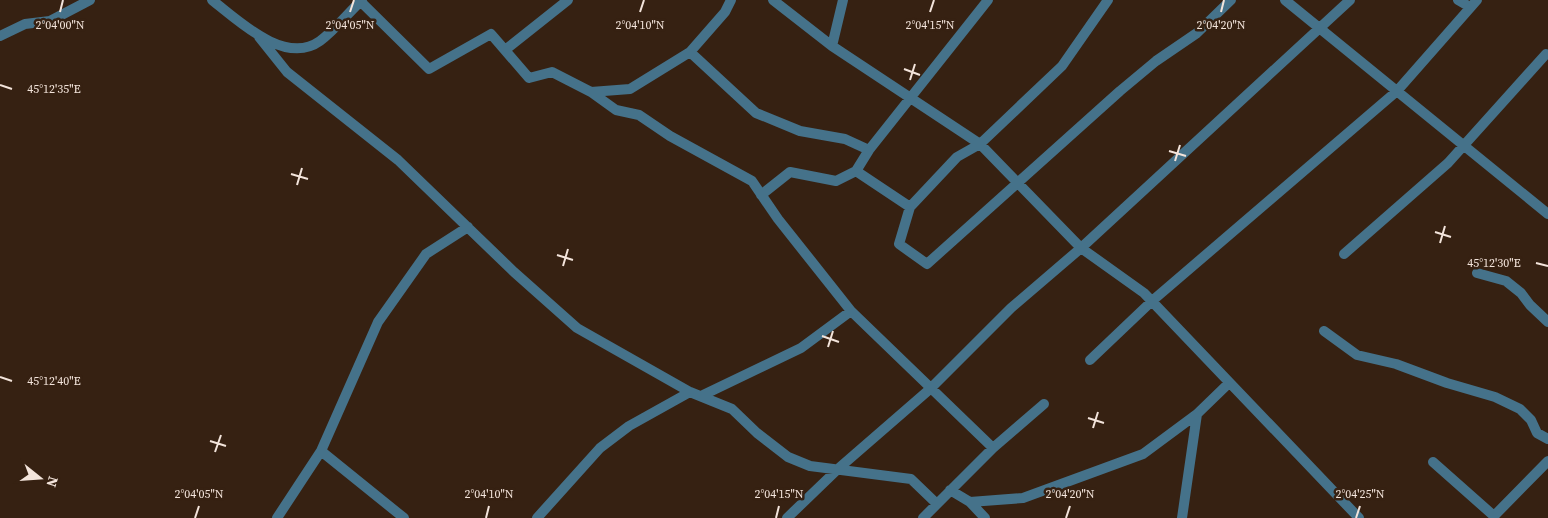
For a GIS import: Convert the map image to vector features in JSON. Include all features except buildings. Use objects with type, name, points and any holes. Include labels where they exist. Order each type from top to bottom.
[{"type":"street","points":[[0,36],[25,24],[50,21],[90,0]]},
{"type":"street","points":[[212,0],[259,37],[287,72],[398,160],[514,272],[577,328],[690,392],[732,409],[757,433],[788,457],[810,466],[839,468],[911,479],[937,504]]},
{"type":"street","points":[[505,50],[568,0]]},
{"type":"street","points":[[591,92],[630,89],[690,52],[725,12],[731,0]]},
{"type":"street","points":[[773,0],[832,46],[980,144],[1081,248],[1152,301],[1228,384],[1264,418],[1359,518]]},
{"type":"street","points":[[832,46],[843,0]]},
{"type":"street","points":[[761,194],[790,172],[836,181],[856,172],[869,150],[988,0]]},
{"type":"street","points":[[1108,0],[1062,66],[980,144],[957,157],[910,206],[899,244],[927,264],[1134,79],[1197,33],[1232,0]]},
{"type":"street","points":[[1285,0],[1322,28],[1396,91],[1548,214]]},
{"type":"street","points":[[787,518],[839,468],[930,389],[1010,308],[1081,248],[1322,28],[1350,0]]},
{"type":"street","points":[[1090,360],[1152,301],[1396,91],[1474,4],[1458,0]]},
{"type":"street","points":[[259,37],[296,49],[319,42],[361,1],[428,69],[491,34],[529,78],[552,72],[591,92],[616,110],[639,115],[670,136],[752,181],[850,311],[993,448]]},
{"type":"street","points":[[690,52],[756,113],[800,131],[845,138],[869,150]]},
{"type":"street","points":[[1344,254],[1448,162],[1546,54]]},
{"type":"street","points":[[856,172],[910,206]]},
{"type":"street","points":[[277,518],[321,451],[378,322],[426,254],[468,228]]},
{"type":"street","points":[[1478,273],[1506,282],[1521,293],[1530,305],[1548,322]]},
{"type":"street","points":[[701,396],[801,348],[850,311]]},
{"type":"street","points":[[1324,331],[1357,354],[1396,364],[1447,383],[1495,396],[1520,409],[1531,420],[1537,433],[1548,439]]},
{"type":"street","points":[[970,502],[1023,498],[1143,454],[1197,414],[1228,384]]},
{"type":"street","points":[[537,518],[600,448],[629,426],[690,392]]},
{"type":"street","points":[[923,518],[993,448],[1044,404]]},
{"type":"street","points":[[1182,518],[1197,414]]},
{"type":"street","points":[[321,451],[404,518]]},
{"type":"street","points":[[1433,462],[1494,517],[1548,461]]},
{"type":"street","points":[[950,490],[970,502],[985,518]]}]
